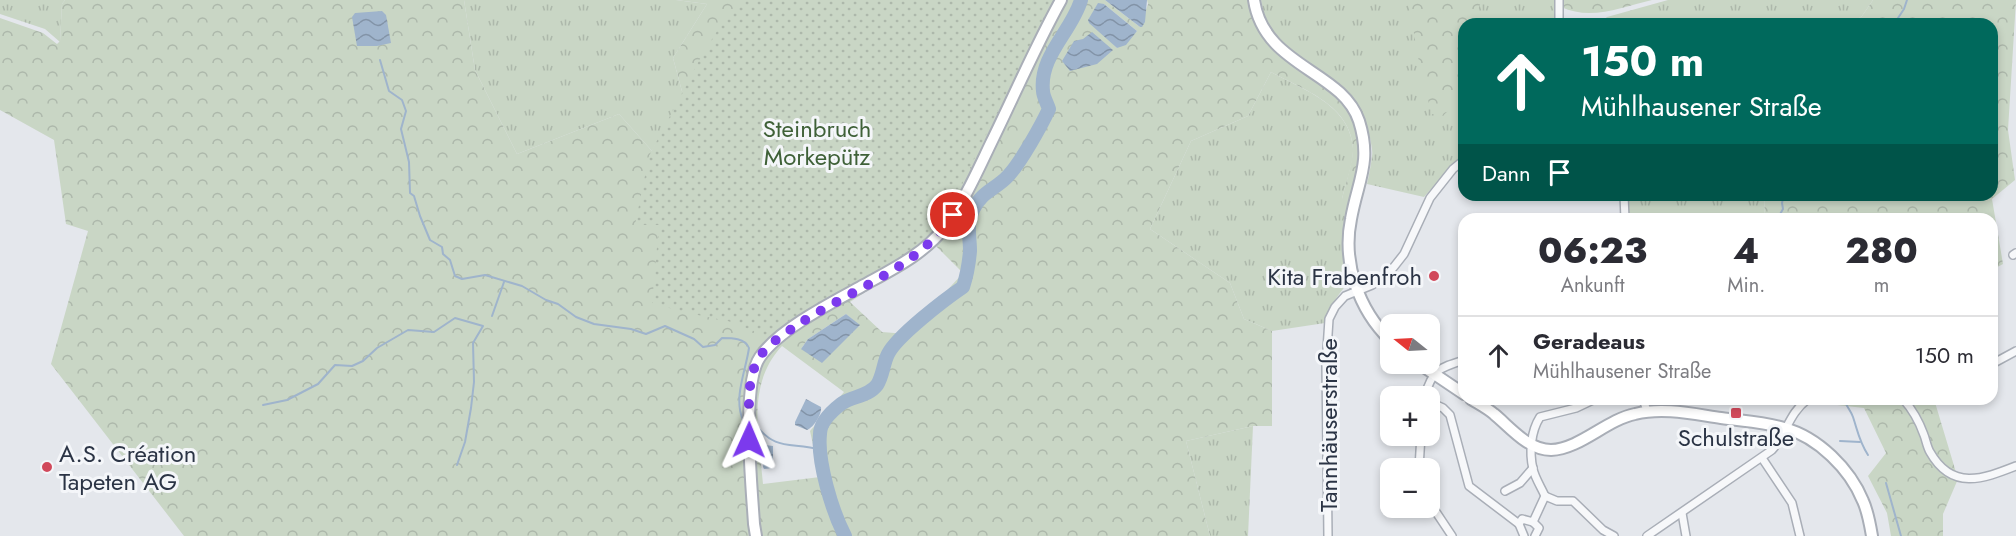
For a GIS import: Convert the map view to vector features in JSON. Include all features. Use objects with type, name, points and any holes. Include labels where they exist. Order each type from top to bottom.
[{"type":"street","points":[[756,536],[749,440],[750,384],[758,359],[771,344],[789,331],[832,303],[905,262],[923,249],[944,228],[975,177],[1061,0]]},
{"type":"street","points":[[1254,0],[1262,26],[1279,49],[1331,86],[1358,117],[1366,156],[1350,220],[1348,242],[1351,270],[1357,292],[1380,327]]},
{"type":"street","points":[[1558,0],[1559,18]]},
{"type":"street","name":"Tannhäuserstraße","points":[[1328,536],[1326,365],[1329,319],[1335,307],[1345,296],[1386,276],[1393,268],[1404,254],[1430,198],[1458,165]]},
{"type":"street","points":[[1998,361],[2016,351]]},
{"type":"street","points":[[1428,386],[1429,381],[1441,368],[1458,362]]},
{"type":"street","points":[[1434,375],[1458,390]]},
{"type":"street","points":[[1480,405],[1531,444],[1551,450],[1580,441],[1621,418],[1647,411],[1675,411],[1786,428],[1804,436],[1824,451],[1852,480],[1863,500],[1872,536]]},
{"type":"street","points":[[1582,405],[1540,417],[1535,426],[1531,444],[1533,468],[1545,496],[1557,501],[1573,501],[1603,530],[1614,536]]},
{"type":"street","points":[[1645,405],[1647,411]]},
{"type":"street","points":[[1647,536],[1762,458],[1780,441],[1791,416],[1802,405]]},
{"type":"street","points":[[1908,405],[1920,422],[1930,452],[1940,465],[1952,474],[1965,480],[1981,478],[2016,466]]},
{"type":"street","points":[[1440,407],[1450,415],[1469,486],[1519,524],[1524,536]]},
{"type":"street","points":[[1762,458],[1792,504],[1800,536]]},
{"type":"street","points":[[1505,491],[1520,483],[1533,468]]},
{"type":"street","points":[[1533,522],[1545,496]]},
{"type":"street","points":[[1682,513],[1686,536]]},
{"type":"street","points":[[1440,518],[1452,536]]},
{"type":"street","points":[[1519,524],[1522,519],[1533,522],[1539,528],[1535,536]]},
{"type":"green space","points":[[0,0],[65,0],[62,4],[60,42],[45,29],[0,14]]},
{"type":"green space","points":[[65,0],[464,0],[475,70],[517,154],[619,114],[652,151],[683,95],[673,58],[707,4],[676,0],[1105,0],[1140,27],[1148,4],[1147,0],[1251,0],[1260,28],[1329,88],[1354,117],[1362,155],[1353,199],[1342,199],[1353,149],[1344,121],[1324,101],[1271,72],[1248,116],[1191,141],[1150,229],[1230,283],[1244,319],[1272,331],[1272,426],[1253,426],[1186,441],[1210,536],[184,536],[51,364],[88,231],[66,224],[54,140],[0,110],[0,18],[43,33],[57,44],[60,41],[62,4]],"holes":[[[1104,4],[1137,31],[1117,48],[1104,34]],[[936,246],[963,273],[907,334],[882,332],[850,302]],[[846,314],[860,326],[801,349],[808,339]],[[782,346],[844,392],[810,431],[820,477],[763,484],[758,430],[759,394],[763,377]]]},
{"type":"green space","points":[[464,0],[676,0],[707,4],[673,58],[683,95],[652,151],[619,114],[517,154],[475,70]]},
{"type":"green space","name":"Steinbruch Morkepütz","points":[[741,0],[1052,0],[954,204],[932,234],[904,257],[870,273],[819,306],[792,318],[769,337],[728,321],[652,303],[659,225],[635,225],[649,156],[702,55],[726,17]]},
{"type":"green space","points":[[1261,0],[1556,0],[1556,18],[1458,18],[1458,162],[1424,197],[1367,184],[1372,152],[1362,115],[1349,97],[1333,82],[1296,55],[1280,40],[1268,22]]},
{"type":"green space","points":[[1408,0],[1482,0],[1474,18],[1458,18],[1458,100],[1443,116],[1432,114],[1422,79]]},
{"type":"green space","points":[[1561,0],[1652,0],[1618,9],[1584,13],[1561,7]]},
{"type":"green space","points":[[1668,0],[1873,0],[1859,18],[1607,17]]},
{"type":"green space","points":[[1873,0],[2016,0],[2008,130],[2015,180],[1998,194],[1998,18],[1859,18]]},
{"type":"green space","points":[[1271,72],[1311,93],[1334,110],[1344,121],[1350,133],[1353,148],[1351,167],[1342,199],[1353,199],[1344,241],[1348,283],[1334,302],[1325,323],[1272,331],[1244,319],[1230,283],[1150,229],[1191,141],[1248,116]]},
{"type":"green space","points":[[1627,201],[1765,201],[1764,213],[1628,213]]},
{"type":"green space","points":[[1765,201],[1992,201],[1994,213],[1764,213]]},
{"type":"green space","points":[[1998,234],[2003,264],[1998,267]]},
{"type":"green space","points":[[1837,405],[1936,405],[1958,479],[1943,514],[1943,536],[1891,536],[1887,513],[1868,476],[1886,453],[1864,408]]},
{"type":"green space","points":[[1253,426],[1248,536],[1210,536],[1186,441]]},
{"type":"water","points":[[1105,0],[1147,0],[1145,22],[1142,27],[1140,27]]},
{"type":"water","points":[[1098,3],[1104,4],[1137,31],[1126,45],[1117,48],[1089,23],[1088,20]]},
{"type":"water","points":[[382,11],[386,15],[391,43],[357,46],[352,17],[355,13]]},
{"type":"water","points":[[1092,32],[1113,50],[1097,64],[1070,71],[1062,61],[1074,41],[1083,39]]},
{"type":"water","points":[[846,314],[860,325],[822,363],[801,349],[808,339]]},
{"type":"water","points":[[806,399],[821,407],[817,420],[807,430],[795,425]]},
{"type":"water","points":[[765,445],[773,446],[773,468],[764,469],[763,467]]},
{"type":"waterway","points":[[845,536],[835,513],[823,472],[820,445],[822,425],[830,413],[841,404],[873,389],[879,381],[886,358],[893,346],[922,319],[963,287],[970,256],[971,215],[980,199],[1013,170],[1049,109],[1043,91],[1046,66],[1081,0]]},
{"type":"waterway","points":[[1898,18],[1907,0]]},
{"type":"waterway","points":[[380,60],[389,91],[402,100],[406,111],[401,129],[409,162],[410,193],[414,196],[430,240],[442,247],[443,254],[450,260],[455,276],[462,279],[485,275],[522,286],[558,304],[576,317],[594,324],[631,329],[646,334],[665,326],[694,339],[703,347],[715,345],[722,338],[741,340],[749,348],[739,403],[743,420]]},
{"type":"waterway","points":[[1781,213],[1782,201]]},
{"type":"waterway","points":[[492,316],[504,282]]},
{"type":"waterway","points":[[263,405],[287,400],[318,384],[335,365],[352,366],[363,361],[377,348],[408,330],[434,332],[455,318],[483,326],[473,343],[474,382],[471,408],[465,442],[457,465]]},
{"type":"waterway","points":[[1847,405],[1868,455]]},
{"type":"waterway","points":[[755,424],[763,433],[778,443],[821,450]]},
{"type":"waterway","points":[[1840,441],[1860,442]]},
{"type":"waterway","points":[[1886,483],[1901,536]]},
{"type":"place","name":"Kita Frabenfroh","points":[[1434,276]]},
{"type":"place","name":"Schulstraße","points":[[1736,413]]},
{"type":"place","name":"A.S. Création Tapeten AG","points":[[47,467]]},
{"type":"route","points":[[749,440],[750,384],[758,359],[771,344],[804,320],[905,262],[923,249],[944,228],[953,215]]}]
